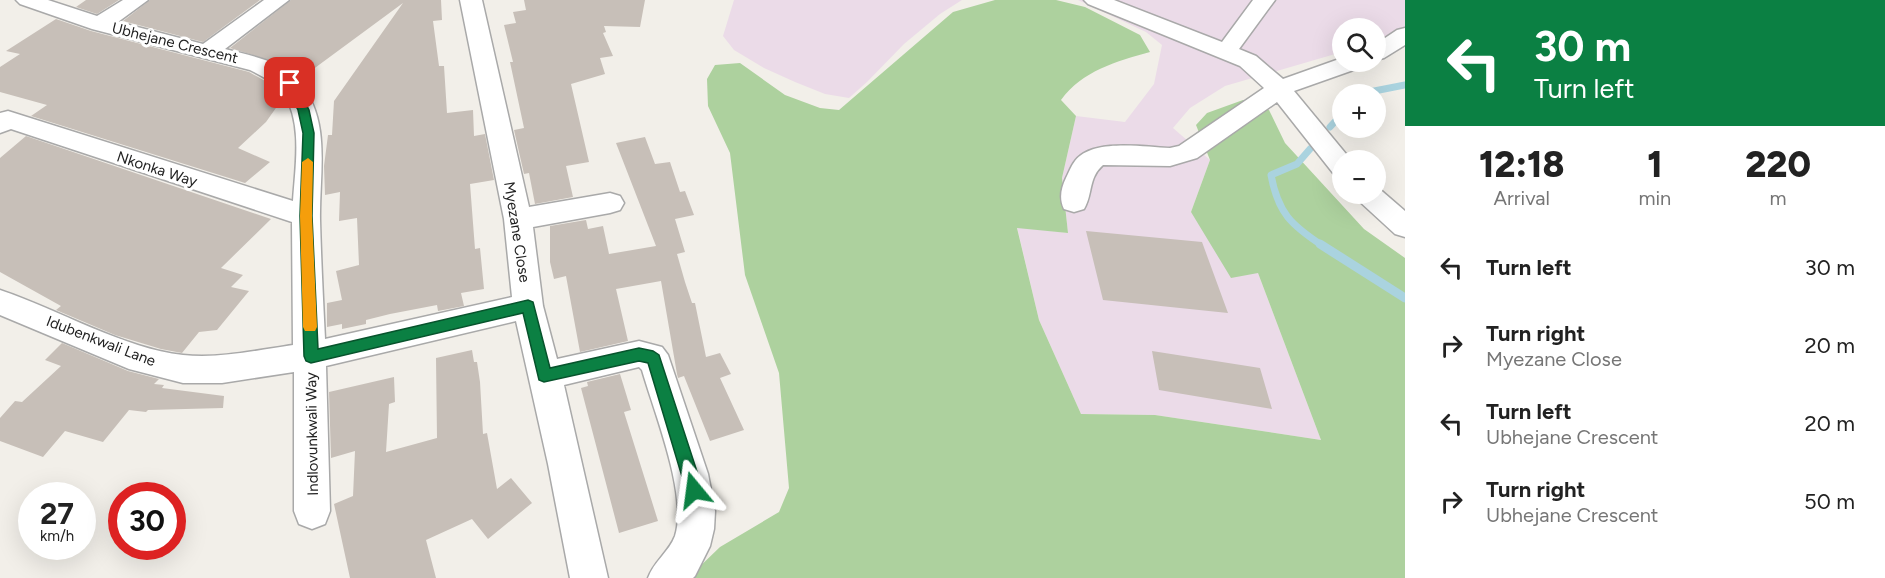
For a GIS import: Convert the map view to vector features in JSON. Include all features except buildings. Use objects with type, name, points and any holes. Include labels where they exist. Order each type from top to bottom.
[{"type":"street","name":"Ubhejane Crescent","points":[[27,0],[99,24],[258,65],[276,73],[290,83],[296,93],[308,133],[306,216],[311,356]]},
{"type":"street","points":[[99,24],[137,0]]},
{"type":"street","points":[[208,51],[278,0]]},
{"type":"street","name":"Myezane Close","points":[[471,0],[518,219],[528,306],[566,464],[589,578]]},
{"type":"street","points":[[1095,0],[1248,61],[1280,88],[1332,154]]},
{"type":"street","points":[[1226,52],[1264,0]]},
{"type":"street","points":[[1386,47],[1405,35]]},
{"type":"street","points":[[1074,202],[1076,185],[1085,166],[1094,159],[1105,156],[1170,157],[1188,152],[1256,107],[1280,88],[1332,70]]},
{"type":"street","name":"Nkonka Way","points":[[4,122],[306,216]]},
{"type":"street","points":[[518,219],[610,202]]},
{"type":"street","points":[[1380,204],[1405,227]]},
{"type":"street","name":"Idubenkwali Lane","points":[[0,302],[140,359],[183,369],[222,369],[311,356]]},
{"type":"street","points":[[311,356],[528,306]]},
{"type":"street","points":[[544,376],[639,354],[651,357],[657,365],[692,480],[698,510],[688,553],[667,578]]},
{"type":"street","name":"Indlovunkwali Way","points":[[311,356],[312,511]]},
{"type":"shaded area","points":[[734,0],[962,0],[940,14],[904,44],[849,98],[825,94],[795,82],[764,68],[734,50],[723,36]]},
{"type":"shaded area","points":[[1078,0],[1405,0],[1405,30],[1386,36],[1386,18],[1332,18],[1332,55],[1225,86],[1190,108],[1173,128],[1210,160],[1191,212],[1258,273],[1321,440],[1155,415],[1081,414],[1039,320],[1017,227],[1068,233],[1062,178],[1076,116],[1125,122],[1154,84],[1162,45],[1146,32]]},
{"type":"green space","points":[[995,0],[1056,0],[1085,7],[1140,35],[1150,52],[1101,68],[1079,82],[1061,100],[1076,116],[1062,178],[1068,233],[1017,228],[1039,320],[1081,414],[1155,415],[1321,440],[1258,273],[1231,278],[1191,212],[1210,160],[1196,125],[1207,113],[1243,100],[1269,110],[1285,143],[1332,194],[1332,204],[1341,204],[1364,229],[1405,258],[1405,578],[690,578],[720,547],[779,512],[789,488],[779,373],[745,275],[730,153],[708,106],[707,79],[715,65],[740,63],[785,95],[820,108],[839,110],[953,12]]},
{"type":"waterway","points":[[1386,89],[1405,85]]},
{"type":"waterway","points":[[1310,149],[1297,164],[1271,175],[1282,209],[1294,224],[1322,245]]},
{"type":"waterway","points":[[1322,245],[1405,298]]},
{"type":"slow traffic","points":[[308,162],[306,216],[310,327]]},
{"type":"route","points":[[290,83],[303,110],[308,133],[306,216],[311,356],[528,306],[544,376],[639,354],[648,355],[654,360],[694,490]]}]
